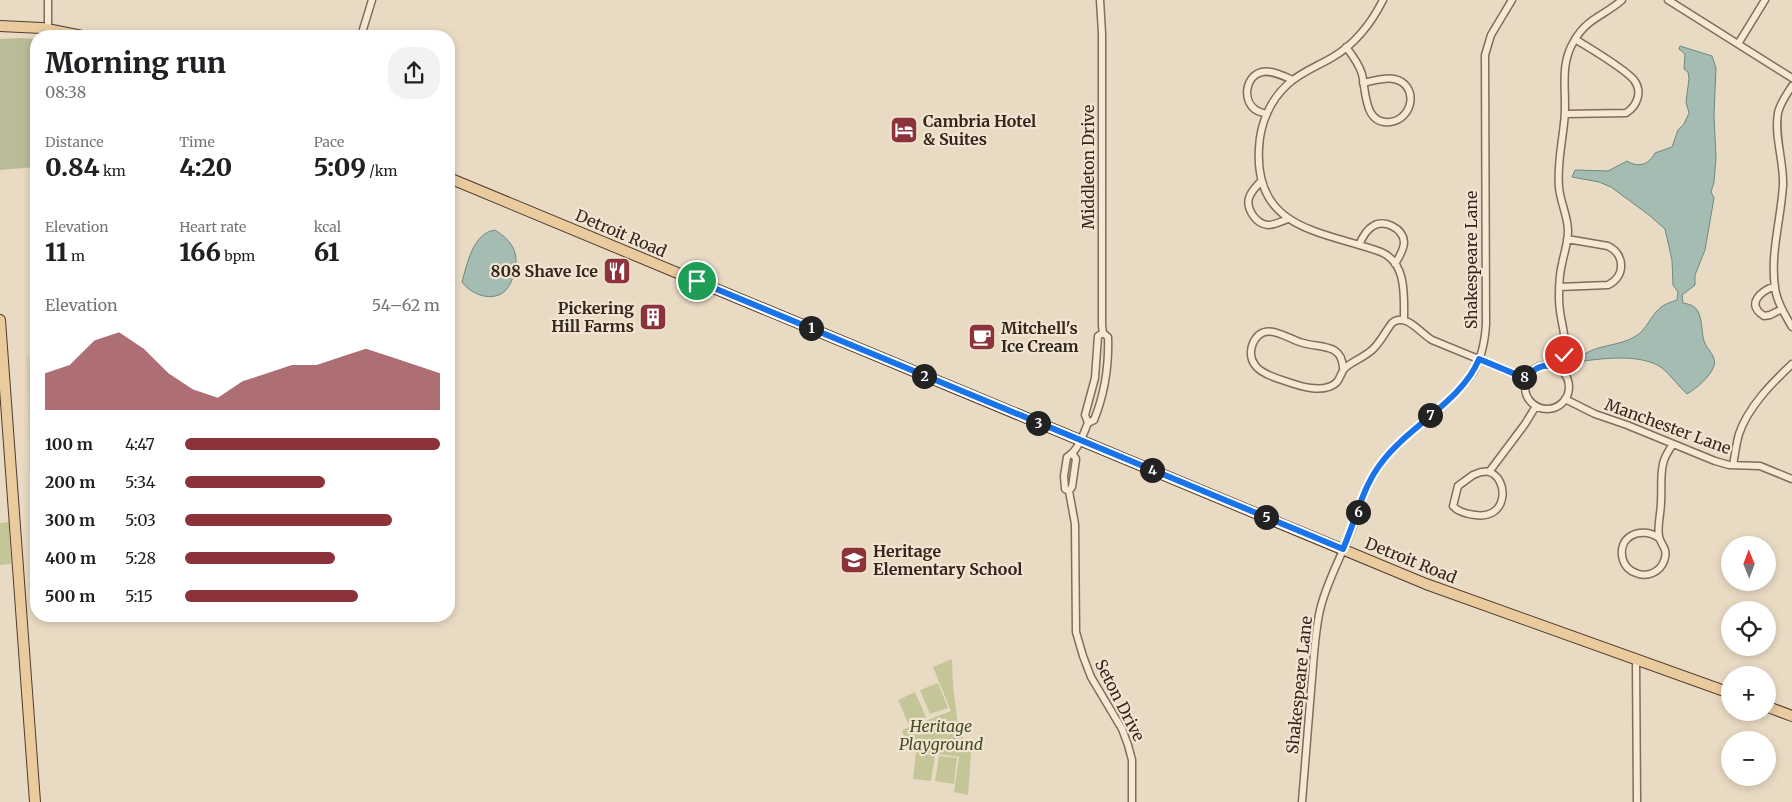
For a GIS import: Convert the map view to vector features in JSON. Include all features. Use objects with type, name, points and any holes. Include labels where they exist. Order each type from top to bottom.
[{"type":"main road","points":[[0,26],[53,30]]},
{"type":"main road","name":"Detroit Road","points":[[455,180],[1426,584],[1721,690]]},
{"type":"main road","points":[[0,320],[35,802]]},
{"type":"main road","points":[[1776,710],[1792,716]]},
{"type":"street","points":[[48,0],[48,29]]},
{"type":"street","points":[[363,30],[372,0]]},
{"type":"street","name":"Middleton Drive","points":[[1100,0],[1102,42],[1103,334]]},
{"type":"street","points":[[1383,0],[1358,36],[1346,48],[1300,74],[1280,92],[1267,114],[1259,145],[1258,158],[1261,181],[1271,202],[1288,219],[1312,231],[1388,255],[1401,274],[1403,281],[1404,320]]},
{"type":"street","name":"Shakespeare Lane","points":[[1302,802],[1318,623],[1324,597],[1368,484],[1379,466],[1398,445],[1461,387],[1472,373],[1479,359],[1486,335],[1485,55],[1491,35],[1512,0]]},
{"type":"street","points":[[1557,368],[1564,355],[1566,342],[1560,311],[1559,287],[1560,271],[1568,239],[1568,229],[1559,188],[1559,154],[1565,114],[1565,67],[1570,48],[1588,23],[1622,0]]},
{"type":"street","points":[[1668,0],[1792,78]]},
{"type":"street","points":[[1738,44],[1765,0]]},
{"type":"street","points":[[1565,114],[1626,113],[1634,106],[1639,93],[1637,85],[1630,76],[1575,39]]},
{"type":"street","points":[[1346,48],[1357,61],[1370,112],[1375,117],[1386,122],[1399,120],[1407,113],[1410,108],[1411,96],[1405,85],[1400,81],[1392,79],[1363,83]]},
{"type":"street","points":[[1267,114],[1256,110],[1249,103],[1247,92],[1249,82],[1263,72],[1274,73],[1293,80]]},
{"type":"street","points":[[1792,86],[1780,107],[1777,122],[1783,186],[1774,253],[1775,286],[1782,309],[1792,327]]},
{"type":"street","points":[[1261,181],[1249,198],[1252,214],[1260,222],[1268,225],[1288,219]]},
{"type":"street","points":[[1360,245],[1366,232],[1375,224],[1381,223],[1392,226],[1404,240],[1403,248],[1395,264]]},
{"type":"street","points":[[1559,287],[1608,286],[1614,282],[1621,270],[1620,258],[1613,248],[1568,239]]},
{"type":"street","points":[[1775,286],[1761,292],[1756,306],[1758,312],[1764,316],[1782,309]]},
{"type":"street","points":[[1343,368],[1341,358],[1334,350],[1304,344],[1279,332],[1272,331],[1261,334],[1255,338],[1251,345],[1251,354],[1255,366],[1261,370],[1286,381],[1324,389],[1336,383],[1340,378],[1343,368],[1373,350],[1395,320],[1404,320],[1432,340],[1527,379]]},
{"type":"street","name":"Middleton Drive","points":[[1088,423],[1085,415],[1096,378],[1098,336],[1103,334]]},
{"type":"street","name":"Middleton Drive","points":[[1081,440],[1088,423],[1094,420],[1106,382],[1108,337],[1103,334]]},
{"type":"street","points":[[1733,465],[1738,436],[1742,427],[1761,398],[1792,364]]},
{"type":"street","points":[[1542,366],[1557,368],[1565,375],[1569,384],[1565,400],[1557,407],[1551,409],[1536,406],[1530,402],[1525,392],[1527,379],[1532,371],[1542,366]]},
{"type":"street","name":"Manchester Lane","points":[[1565,400],[1715,461],[1733,465],[1760,466],[1792,479]]},
{"type":"street","points":[[1489,472],[1496,477],[1502,487],[1502,501],[1496,512],[1478,516],[1456,509],[1453,506],[1458,486],[1473,475],[1489,472],[1536,406]]},
{"type":"street","name":"Seton Drive","points":[[1081,440],[1073,454],[1067,456],[1064,476],[1065,489],[1069,491],[1075,538],[1076,632],[1082,656],[1091,677],[1122,729],[1128,745],[1132,760],[1132,802]]},
{"type":"street","points":[[1659,538],[1654,534],[1642,532],[1636,533],[1626,541],[1622,552],[1629,569],[1640,575],[1646,575],[1662,566],[1666,554],[1663,542],[1659,538],[1663,463],[1673,444]]},
{"type":"street","points":[[1636,660],[1636,802]]},
{"type":"shaded area","points":[[1680,46],[1712,56],[1716,68],[1714,115],[1716,158],[1714,182],[1711,192],[1714,198],[1705,250],[1695,275],[1695,285],[1682,295],[1683,303],[1694,307],[1699,314],[1705,344],[1715,362],[1706,378],[1687,394],[1662,368],[1654,364],[1624,358],[1584,361],[1581,357],[1593,350],[1629,340],[1636,336],[1661,307],[1677,300],[1678,292],[1673,285],[1672,260],[1665,229],[1611,187],[1599,182],[1572,177],[1575,170],[1608,171],[1627,161],[1639,165],[1643,164],[1650,160],[1655,153],[1672,147],[1678,130],[1684,124],[1689,113],[1686,102],[1689,79],[1688,72],[1684,69],[1685,54],[1679,49]]},
{"type":"shaded area","points":[[495,230],[510,243],[516,256],[516,262],[514,274],[506,290],[501,294],[489,297],[471,291],[462,282],[469,258],[476,243],[487,232]]},
{"type":"shaded area","points":[[26,356],[30,356],[30,474]]},
{"type":"green space","points":[[0,39],[30,39],[30,168],[0,170]]},
{"type":"green space","points":[[9,522],[11,564],[0,565],[0,523]]},
{"type":"green space","name":"Heritage Playground","points":[[952,659],[958,727],[971,754],[968,795],[954,792],[959,757],[915,751],[905,740],[902,730],[951,711],[933,667]]},
{"type":"green space","points":[[938,683],[948,708],[930,714],[920,690]]},
{"type":"green space","points":[[915,692],[926,717],[908,723],[898,700]]},
{"type":"green space","points":[[916,752],[935,755],[931,781],[913,779]]},
{"type":"green space","points":[[939,756],[957,758],[954,784],[935,781]]},
{"type":"place","name":"Cambria Hotel & Suites","points":[[904,130]]},
{"type":"place","name":"808 Shave Ice","points":[[617,271]]},
{"type":"place","name":"Pickering Hill Farms","points":[[653,317]]},
{"type":"place","name":"Mitchell's Ice Cream","points":[[982,337]]},
{"type":"place","name":"Heritage Elementary School","points":[[854,560]]},
{"type":"route","points":[[697,281],[1343,549],[1368,484],[1383,460],[1461,387],[1472,373],[1479,359],[1527,379],[1532,371],[1542,366],[1547,365],[1557,368],[1564,355]]}]
